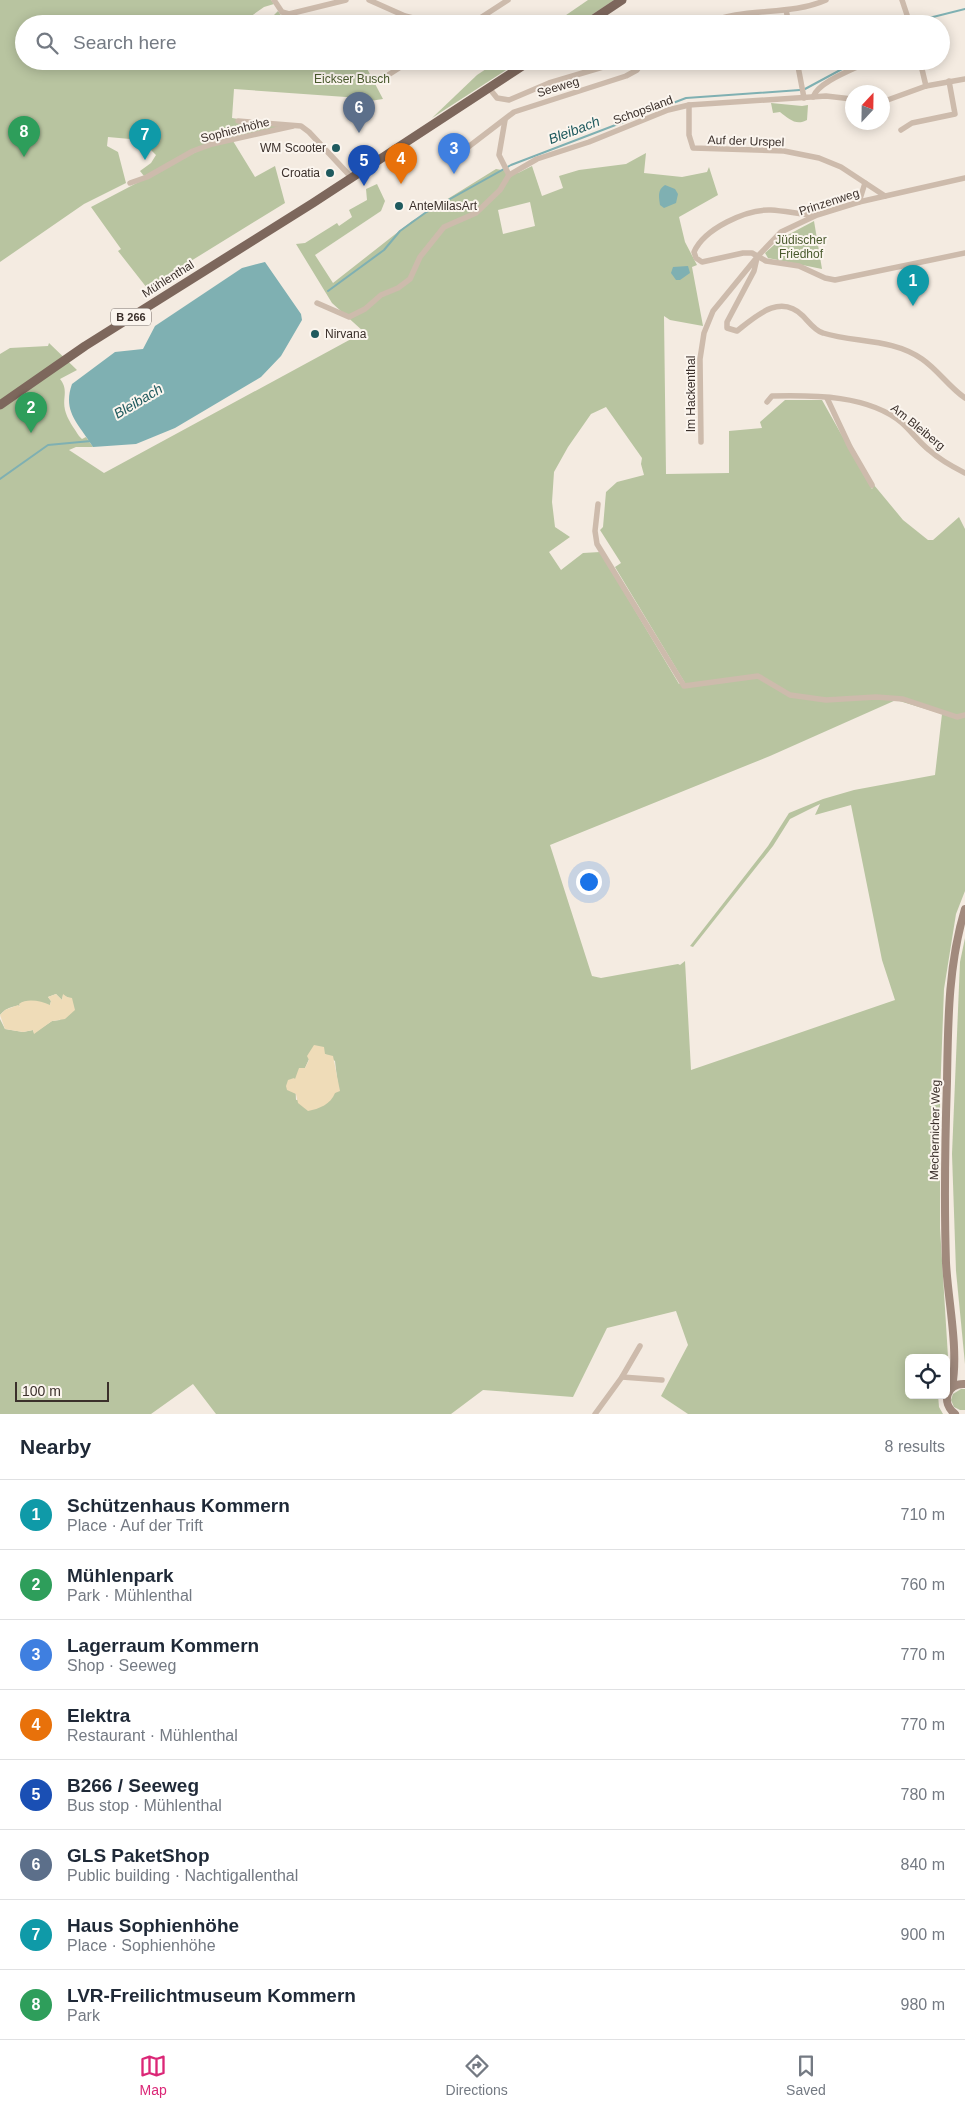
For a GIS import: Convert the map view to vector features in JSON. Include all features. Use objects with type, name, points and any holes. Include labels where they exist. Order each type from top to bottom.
[{"type":"main road","points":[[600,15],[622,0]]},
{"type":"main road","name":"B 266","points":[[351,177],[516,70]]},
{"type":"main road","name":"Mühlenthal","points":[[0,405],[85,346],[351,177]]},
{"type":"street","points":[[274,0],[282,12],[289,14],[346,0]]},
{"type":"street","points":[[369,0],[403,15]]},
{"type":"street","points":[[485,15],[508,0]]},
{"type":"street","points":[[735,15],[766,10],[786,10],[810,6],[826,0]]},
{"type":"street","points":[[902,0],[907,15]]},
{"type":"street","points":[[786,10],[787,15]]},
{"type":"street","points":[[385,77],[396,70]]},
{"type":"street","points":[[489,88],[497,98],[509,100],[549,83],[593,70]]},
{"type":"street","name":"Seeweg","points":[[463,151],[514,112],[626,76],[636,70]]},
{"type":"street","points":[[799,70],[803,92]]},
{"type":"street","points":[[813,97],[815,92],[825,84],[852,70]]},
{"type":"street","points":[[922,70],[926,86]]},
{"type":"street","points":[[890,99],[926,86],[965,79]]},
{"type":"street","points":[[901,130],[912,123],[955,114],[949,81]]},
{"type":"street","name":"Schopsland","points":[[506,170],[589,142],[668,110],[689,105],[803,92],[813,97],[830,96],[845,98]]},
{"type":"street","name":"Auf der Urspel","points":[[689,105],[688,128],[693,148],[746,148],[784,151],[814,157],[832,163],[885,196]]},
{"type":"street","points":[[317,303],[349,317],[365,308],[381,295],[398,288],[410,279],[429,243],[444,227],[476,213],[500,190],[506,170],[499,155],[505,120]]},
{"type":"street","points":[[238,121],[276,122],[301,126],[309,132],[351,177]]},
{"type":"street","name":"Sophienhöhe","points":[[130,183],[193,151],[212,144],[293,126]]},
{"type":"street","name":"Prinzenweg","points":[[709,318],[758,256],[781,232],[816,215],[859,202],[965,178]]},
{"type":"street","points":[[859,202],[865,183]]},
{"type":"street","points":[[816,215],[769,210],[753,213],[728,222],[706,235],[694,252],[696,258],[702,262],[743,253],[758,256],[766,261],[798,266],[825,278],[836,280],[965,253]]},
{"type":"street","points":[[758,256],[754,271],[726,322],[727,328],[737,331],[757,314],[770,307],[788,306],[797,310],[820,332],[879,342],[922,359],[965,398]]},
{"type":"street","name":"Im Hackenthal","points":[[701,442],[701,345],[709,318]]},
{"type":"street","name":"Am Bleiberg","points":[[767,402],[772,396],[827,398],[855,400],[879,408],[901,422],[930,451],[965,473]]},
{"type":"street","points":[[827,398],[850,447],[872,485]]},
{"type":"street","points":[[598,504],[595,532],[598,544],[684,686],[758,676],[790,695],[826,700],[876,697],[903,698],[958,717],[965,716]]},
{"type":"street","name":"Mechernicher Weg","points":[[964,1384],[959,1376],[954,1353],[946,1265],[944,1209],[948,1015],[954,958],[965,909]]},
{"type":"street","points":[[595,1414],[622,1377],[640,1346]]},
{"type":"street","name":"Mechernicher Weg","points":[[954,1353],[952,1387],[946,1401],[955,1414]]},
{"type":"street","points":[[622,1377],[662,1380]]},
{"type":"street","points":[[952,1387],[964,1384]]},
{"type":"green space","name":"Eickser Busch","points":[[0,0],[271,0],[274,4],[264,7],[253,15],[15,15],[15,70],[368,70],[383,99],[370,101],[360,98],[234,89],[232,118],[281,126],[281,128],[221,140],[144,176],[140,171],[151,163],[156,155],[141,140],[108,137],[107,146],[118,152],[126,183],[84,204],[0,262]]},
{"type":"green space","points":[[588,0],[614,0],[592,15],[566,15]]},
{"type":"green space","points":[[484,70],[506,70],[432,118]]},
{"type":"green space","points":[[771,103],[808,105],[807,120],[796,122],[780,112],[773,113]]},
{"type":"green space","points":[[233,141],[255,177],[275,166],[285,203],[147,288],[118,251],[121,249],[91,207],[211,145]]},
{"type":"green space","points":[[646,153],[644,173],[682,177],[707,172],[709,167],[718,195],[679,217],[685,242],[697,265],[692,267],[703,326],[670,320],[664,316],[666,474],[729,473],[729,431],[762,428],[760,422],[785,400],[822,400],[872,489],[874,485],[903,520],[928,540],[933,540],[959,517],[965,529],[965,891],[956,914],[944,989],[940,1097],[940,1228],[948,1354],[905,1354],[905,1399],[938,1399],[939,1407],[943,1414],[688,1414],[661,1396],[688,1345],[676,1311],[607,1328],[573,1397],[483,1390],[451,1414],[216,1414],[193,1384],[151,1414],[0,1414],[0,1019],[5,1029],[23,1032],[33,1030],[34,1033],[52,1021],[60,1020],[69,998],[63,995],[62,1000],[56,994],[48,997],[51,1001],[50,1005],[16,1006],[4,1011],[0,1015],[0,354],[10,348],[48,346],[49,343],[77,370],[60,379],[65,390],[64,406],[69,420],[79,436],[82,439],[86,437],[93,447],[76,447],[69,450],[104,473],[364,332],[332,303],[296,244],[305,243],[337,223],[339,226],[352,217],[349,210],[367,200],[366,189],[377,184],[385,201],[381,211],[315,255],[333,283],[412,221],[496,169],[518,173],[532,166],[542,196],[563,188],[559,176],[579,170],[626,164]],"holes":[[[530,202],[535,226],[503,234],[498,210]],[[606,407],[642,458],[641,464],[644,475],[617,482],[606,492],[603,527],[600,530],[621,563],[615,567],[685,683],[679,684],[600,552],[583,553],[561,570],[549,552],[570,537],[555,527],[552,502],[554,472],[568,447],[591,414]],[[896,700],[942,714],[935,775],[854,790],[823,799],[789,813],[768,846],[690,946],[693,947],[773,846],[790,819],[820,804],[815,815],[851,805],[882,960],[895,1000],[691,1070],[685,961],[680,965],[601,978],[592,976],[550,845],[770,756]],[[325,1054],[335,1061],[338,1086],[335,1093],[296,1100],[295,1080],[305,1068],[309,1059]]]},
{"type":"green space","name":"Jüdischer Friedhof","points":[[814,221],[822,269],[768,258],[765,253],[782,238]]},
{"type":"green space","points":[[965,938],[965,1364],[956,1271],[952,1154],[960,962]]},
{"type":"green space","points":[[961,1389],[965,1389],[965,1410],[954,1407],[951,1400],[953,1394]]},
{"type":"sand","points":[[56,994],[62,1000],[63,994],[72,998],[75,1010],[65,1019],[52,1021],[34,1034],[33,1030],[23,1032],[5,1029],[0,1015],[5,1010],[18,1005],[20,1007],[19,1004],[26,1001],[38,1001],[50,1005],[51,1001],[48,997]]},
{"type":"sand","points":[[314,1045],[324,1047],[325,1054],[333,1056],[340,1091],[335,1093],[331,1100],[324,1105],[308,1111],[298,1103],[296,1094],[287,1090],[286,1086],[288,1080],[295,1079],[299,1068],[305,1068],[309,1060],[307,1056]]},
{"type":"water","points":[[665,185],[675,189],[678,194],[676,203],[664,208],[660,205],[659,194]]},
{"type":"water","points":[[265,262],[301,314],[302,320],[281,356],[261,377],[175,428],[136,444],[93,447],[71,410],[69,394],[72,384],[115,352],[143,349],[155,326],[242,268]]},
{"type":"water","points":[[688,266],[690,273],[680,280],[676,280],[671,273],[673,267]]},
{"type":"waterway","name":"Bleibach","points":[[941,15],[965,9]]},
{"type":"waterway","name":"Bleibach","points":[[805,89],[840,70]]},
{"type":"waterway","name":"Bleibach","points":[[328,291],[384,250],[400,231],[425,213],[511,165],[686,98],[800,90]]},
{"type":"waterway","name":"Bleibach","points":[[0,479],[48,445],[91,441]]},
{"type":"place","name":"GLS PaketShop","points":[[359,133]]},
{"type":"place","name":"WM Scooter","points":[[336,148]]},
{"type":"place","name":"LVR-Freilichtmuseum Kommern","points":[[24,157]]},
{"type":"place","name":"Haus Sophienhöhe","points":[[145,160]]},
{"type":"place","name":"Croatia","points":[[330,173]]},
{"type":"place","name":"Lagerraum Kommern","points":[[454,174]]},
{"type":"place","name":"Elektra","points":[[401,184]]},
{"type":"place","name":"B266 / Seeweg","points":[[364,186]]},
{"type":"place","name":"AnteMilasArt","points":[[399,206]]},
{"type":"place","name":"Schützenhaus Kommern","points":[[913,306]]},
{"type":"place","name":"Nirvana","points":[[315,334]]},
{"type":"place","name":"Mühlenpark","points":[[31,433]]}]
